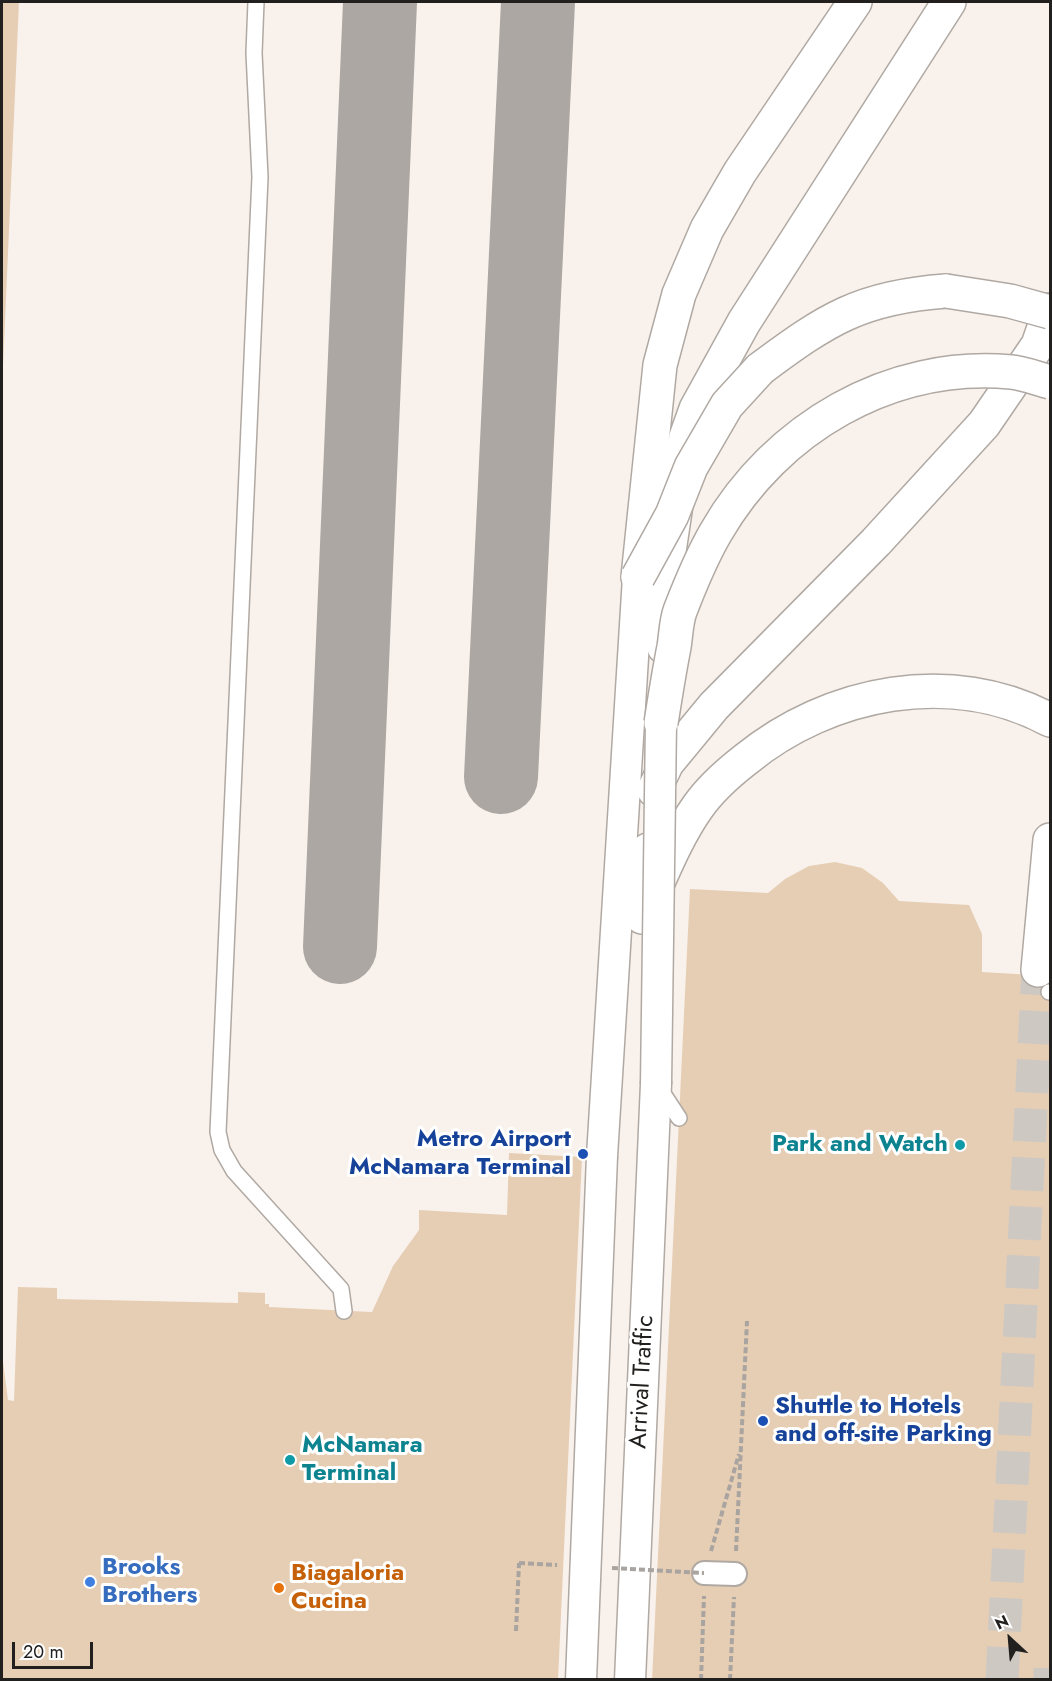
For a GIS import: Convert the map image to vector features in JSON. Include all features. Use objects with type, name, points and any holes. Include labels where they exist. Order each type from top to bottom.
[{"type":"highway","points":[[638,577],[660,365],[679,294],[707,229],[740,172],[855,2]]},
{"type":"highway","points":[[661,723],[667,565],[686,437],[701,399],[744,322],[950,2]]},
{"type":"highway","points":[[638,577],[672,515],[691,467],[727,405],[760,369],[807,333],[853,308],[905,294],[946,291],[1010,301],[1050,311],[1038,345],[984,424],[876,542],[714,706],[668,763],[652,794],[642,917],[670,857],[697,808],[723,778],[786,730],[840,705],[881,695],[938,690],[994,696],[1024,706],[1050,720]]},
{"type":"highway","points":[[661,723],[679,614],[715,533],[747,488],[785,448],[825,416],[864,397],[914,378],[979,371],[1013,372],[1050,382]]},
{"type":"highway","points":[[1046,985],[1050,840]]},
{"type":"street","points":[[581,1680],[605,1078],[638,577]]},
{"type":"street","name":"Arrival Traffic","points":[[630,1680],[656,1084],[661,723]]},
{"type":"street","points":[[704,1573],[735,1574]]},
{"type":"lane","points":[[256,2],[254,53],[260,177],[218,1132],[222,1150],[234,1171],[341,1289],[344,1311]]},
{"type":"lane","points":[[656,1084],[679,1118]]},
{"type":"path","points":[[730,1680],[747,1321]]},
{"type":"path","points":[[701,1680],[704,1573],[741,1448]]},
{"type":"path","points":[[516,1632],[519,1563]]},
{"type":"building","points":[[2,2],[19,2],[3,367],[2,367]]},
{"type":"building","points":[[835,862],[862,868],[883,883],[899,901],[969,905],[982,934],[982,972],[1050,976],[1050,1680],[652,1680],[690,889],[768,893],[785,879],[809,866]]},
{"type":"building","name":"McNamara Terminal","points":[[509,1153],[582,1157],[558,1680],[2,1680],[2,1354],[8,1400],[14,1401],[18,1287],[57,1288],[57,1299],[238,1303],[238,1292],[265,1293],[265,1304],[269,1304],[269,1307],[372,1312],[393,1266],[419,1230],[419,1210],[507,1215]]},
{"type":"taxiway","points":[[340,947],[380,2]]},
{"type":"taxiway","points":[[501,777],[538,2]]},
{"type":"tunnel","points":[[1002,1680],[1038,970]]},
{"type":"tunnel","points":[[1050,1668],[1050,1680]]},
{"type":"place","name":"Park and Watch","points":[[960,1145]]},
{"type":"place","name":"Metro Airport McNamara Terminal","points":[[583,1154]]},
{"type":"place","name":"Shuttle to Hotels and off-site Parking","points":[[763,1421]]},
{"type":"place","name":"McNamara Terminal","points":[[290,1460]]},
{"type":"place","name":"Brooks Brothers","points":[[90,1582]]},
{"type":"place","name":"Biagaloria Cucina","points":[[279,1588]]}]
